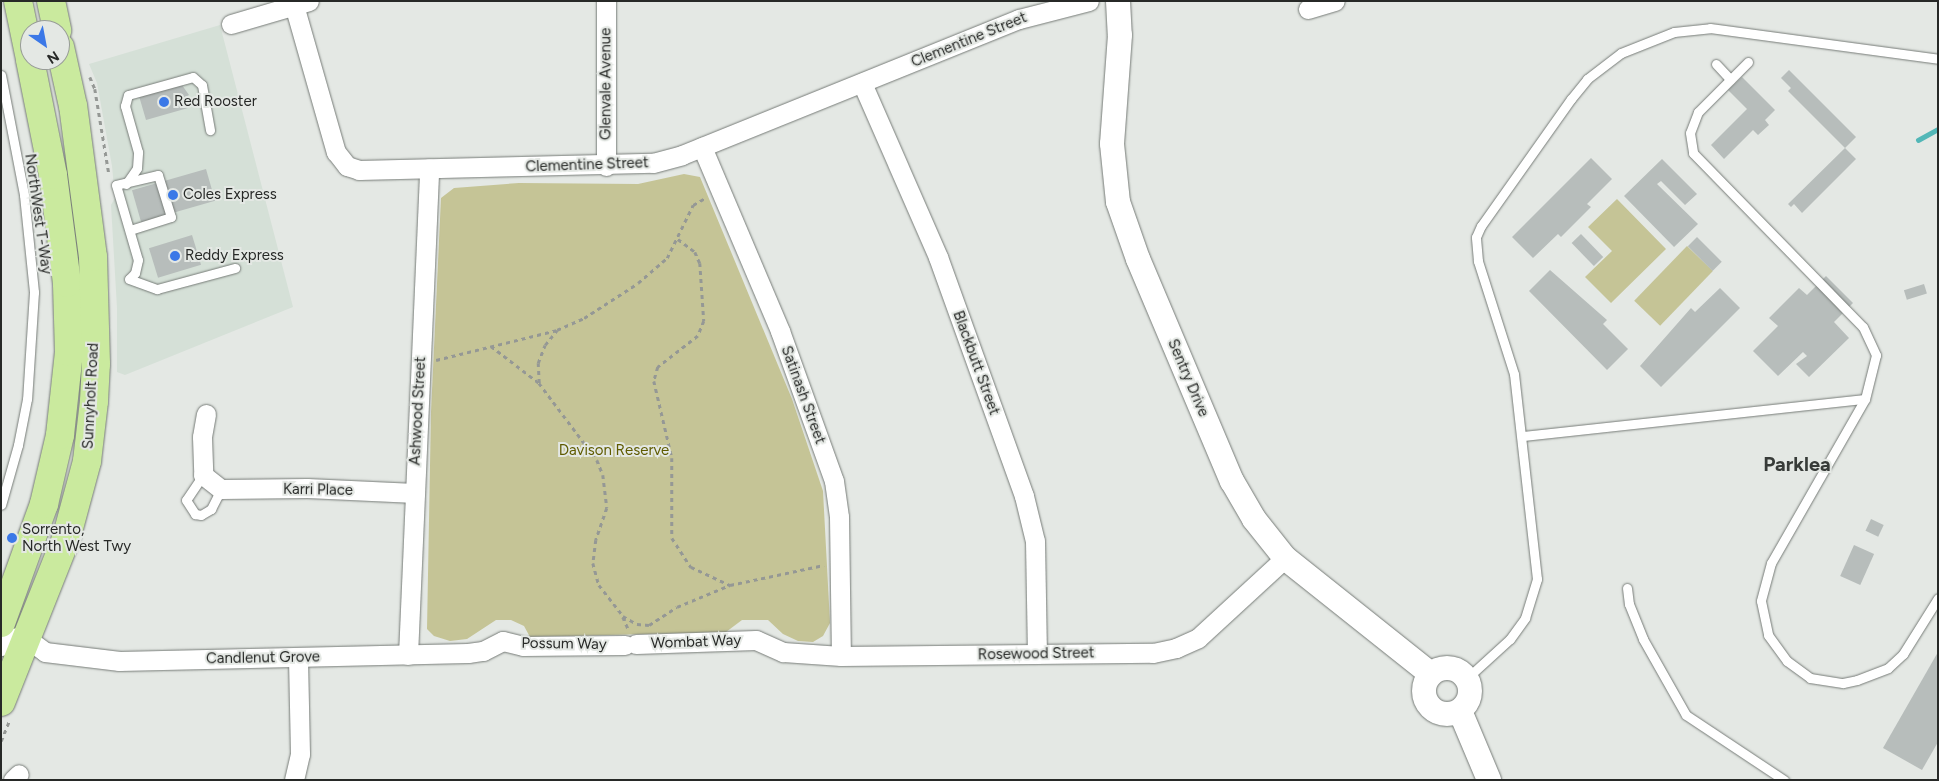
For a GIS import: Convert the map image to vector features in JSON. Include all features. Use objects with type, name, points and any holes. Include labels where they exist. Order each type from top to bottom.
[{"type":"main road","name":"Sunnyholt Road","points":[[18,1],[22,20]]},
{"type":"main road","points":[[51,1],[55,20]]},
{"type":"main road","name":"Sunnyholt Road","points":[[1,623],[44,504],[60,435],[69,352],[68,283],[52,175],[32,70]]},
{"type":"main road","name":"Sunnyholt Road","points":[[1,702],[14,641],[63,547],[87,461],[96,364],[93,257],[73,106],[65,70]]},
{"type":"street","name":"Glenvale Avenue","points":[[606,1],[606,166]]},
{"type":"street","name":"Clementine Street","points":[[302,3],[336,152],[343,163],[359,170],[606,166],[653,163],[702,147],[1019,19],[1089,1]]},
{"type":"street","name":"Sentry Drive","points":[[1118,1],[1120,35],[1112,144],[1113,177],[1118,202],[1138,259],[1232,481],[1254,519],[1285,558],[1431,674]]},
{"type":"street","points":[[1308,9],[1335,1]]},
{"type":"street","points":[[231,24],[302,3]]},
{"type":"street","name":"Blackbutt Street","points":[[862,83],[938,257],[1024,496],[1035,541],[1037,654]]},
{"type":"street","name":"Satinash Street","points":[[702,147],[776,322],[827,460],[837,498],[841,656]]},
{"type":"street","name":"Ashwood Street","points":[[408,655],[429,168]]},
{"type":"street","points":[[206,414],[202,437],[203,475],[221,489]]},
{"type":"street","name":"Karri Place","points":[[221,489],[307,488],[414,493]]},
{"type":"street","name":"Rosewood Street","points":[[756,640],[783,652],[841,656],[1153,653],[1176,648],[1208,630],[1285,558]]},
{"type":"street","points":[[1,623],[14,641]]},
{"type":"street","name":"Wombat Way","points":[[631,644],[756,640]]},
{"type":"street","name":"Candlenut Grove","points":[[14,641],[45,652],[101,660],[408,655],[483,651],[503,642]]},
{"type":"street","name":"Possum Way","points":[[503,642],[523,646],[631,644]]},
{"type":"street","points":[[294,780],[300,754],[298,657]]},
{"type":"street","points":[[1437,669],[1454,669],[1466,678],[1470,685],[1469,698],[1460,711],[1446,714],[1429,706],[1423,689],[1431,674],[1437,669]]},
{"type":"street","points":[[1460,711],[1489,780]]},
{"type":"lane","points":[[1466,678],[1510,639],[1525,618],[1533,598],[1537,560],[1514,374],[1478,261],[1476,237],[1481,226],[1587,79],[1621,53],[1674,32],[1710,28],[1938,59]]},
{"type":"lane","points":[[1748,62],[1707,102],[1693,122],[1689,142],[1693,152],[1870,336],[1876,355],[1865,399],[1770,563],[1761,600],[1768,635],[1787,662],[1810,678],[1843,683],[1858,680],[1888,668],[1903,654],[1938,598]]},
{"type":"lane","points":[[1716,64],[1730,79]]},
{"type":"lane","name":"NorthWest T-Way","points":[[1,76],[24,195],[34,292],[27,399],[18,445],[1,505]]},
{"type":"lane","points":[[126,184],[137,168],[138,152],[125,106],[128,95],[193,77],[202,85],[210,130]]},
{"type":"lane","points":[[130,230],[171,217],[158,175],[116,185],[138,260],[135,273],[129,280],[148,288],[169,288],[235,268]]},
{"type":"lane","points":[[1523,436],[1865,399]]},
{"type":"lane","points":[[203,475],[186,500],[195,514],[201,515],[212,509],[221,489]]},
{"type":"lane","points":[[1627,588],[1629,604],[1643,639],[1686,715],[1784,780]]},
{"type":"path","points":[[421,362],[557,330],[584,318],[638,283],[667,258],[678,239],[692,206],[719,190]]},
{"type":"path","points":[[678,239],[695,252],[700,263],[704,321],[698,336],[658,367],[654,381],[672,458],[672,538],[692,567],[730,585]]},
{"type":"path","points":[[540,383],[538,363],[545,345],[557,330]]},
{"type":"path","points":[[491,346],[540,383],[597,460],[603,475],[607,508],[596,540],[593,563],[600,585],[623,616],[637,624],[648,625],[677,607],[730,585],[840,562]]},
{"type":"shaded area","points":[[220,25],[293,307],[125,375],[117,372],[117,308],[111,205],[115,198],[112,166],[97,83],[89,64]]},
{"type":"green space","name":"Davison Reserve","points":[[684,174],[700,177],[792,399],[823,491],[830,623],[823,636],[813,642],[798,641],[783,634],[768,620],[742,620],[726,632],[530,637],[524,626],[511,620],[496,620],[467,639],[450,641],[434,636],[427,629],[431,412],[441,198],[454,188],[519,183],[638,184]]},
{"type":"green space","points":[[1617,199],[1666,249],[1611,303],[1585,277],[1612,251],[1588,227]]},
{"type":"green space","points":[[1687,246],[1713,271],[1660,326],[1634,301]]},
{"type":"building","points":[[1789,70],[1856,137],[1845,148],[1788,91],[1791,88],[1781,78]]},
{"type":"building","points":[[1742,77],[1775,110],[1765,120],[1769,125],[1758,135],[1753,130],[1724,159],[1711,145],[1747,109],[1728,90]]},
{"type":"building","name":"Red Rooster","points":[[157,83],[160,91],[182,85],[189,95],[185,97],[188,108],[146,120],[139,96]]},
{"type":"building","points":[[1845,148],[1856,159],[1802,213],[1794,204],[1791,207],[1788,204]]},
{"type":"building","points":[[1591,158],[1612,179],[1587,204],[1591,207],[1561,237],[1558,234],[1533,258],[1512,237]]},
{"type":"building","points":[[1662,159],[1697,194],[1685,205],[1661,181],[1657,184],[1698,224],[1674,247],[1624,196]]},
{"type":"building","name":"Coles Express","points":[[206,169],[215,201],[141,222],[132,190]]},
{"type":"building","points":[[1581,234],[1603,257],[1594,266],[1572,243]]},
{"type":"building","name":"Reddy Express","points":[[192,235],[201,265],[158,278],[149,248]]},
{"type":"building","points":[[1697,237],[1722,262],[1713,271],[1688,246]]},
{"type":"building","points":[[1550,270],[1607,320],[1603,324],[1628,349],[1607,370],[1529,291]]},
{"type":"building","points":[[1826,276],[1853,303],[1834,322],[1849,338],[1809,377],[1796,364],[1807,356],[1803,352],[1778,376],[1753,351],[1778,326],[1769,318],[1799,288],[1807,295]]},
{"type":"building","points":[[1924,284],[1927,294],[1907,300],[1904,290]]},
{"type":"building","points":[[1720,288],[1740,308],[1661,387],[1640,366],[1691,308],[1695,312]]},
{"type":"building","points":[[1871,519],[1884,525],[1878,537],[1866,531]]},
{"type":"building","points":[[1854,545],[1874,554],[1860,585],[1840,576]]},
{"type":"building","points":[[1938,652],[1938,742],[1922,770],[1883,748]]},
{"type":"waterway","points":[[1918,140],[1938,129]]},
{"type":"place","name":"Red Rooster","points":[[164,102]]},
{"type":"place","name":"Coles Express","points":[[173,195]]},
{"type":"place","name":"Reddy Express","points":[[175,256]]},
{"type":"place","name":"Sorrento, North West Twy","points":[[12,538]]},
{"type":"district","name":"Parklea","points":[[1797,464]]}]
